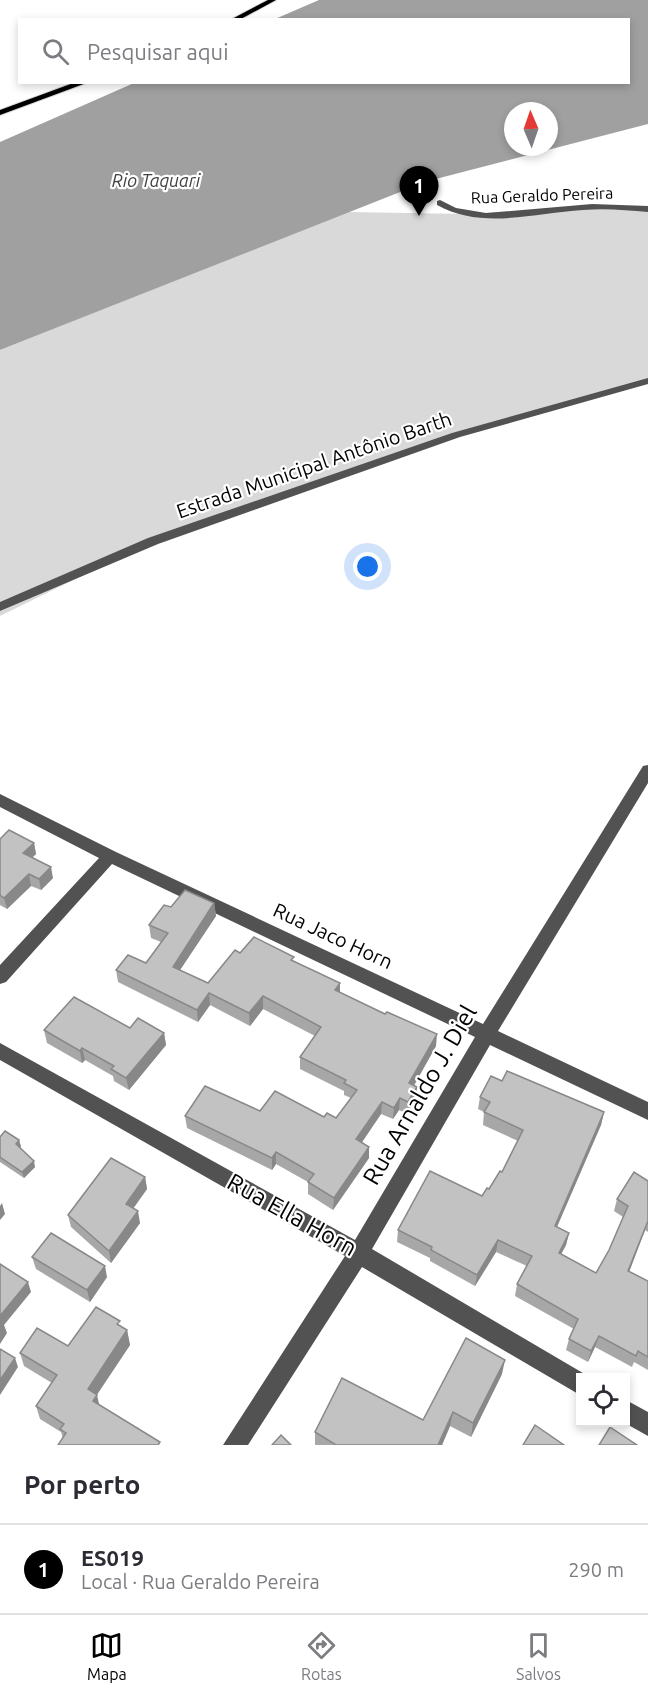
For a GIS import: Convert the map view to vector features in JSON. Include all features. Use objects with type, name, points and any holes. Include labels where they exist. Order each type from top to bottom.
[{"type":"main road","points":[[236,18],[273,0]]},
{"type":"main road","points":[[0,114],[80,84]]},
{"type":"street","name":"Rua Geraldo Pereira","points":[[440,203],[449,210],[491,215],[574,208],[648,208]]},
{"type":"street","name":"Estrada Municipal Antônio Barth","points":[[0,607],[164,537],[456,435],[648,381]]},
{"type":"street","name":"Rua Arnaldo J. Diel","points":[[235,1445],[359,1252],[487,1033],[648,770]]},
{"type":"street","name":"Rua Jaco Horn","points":[[0,800],[110,856],[648,1111]]},
{"type":"street","points":[[0,977],[110,856]]},
{"type":"street","name":"Rua Ella Horn","points":[[0,1051],[359,1252],[576,1382]]},
{"type":"street","points":[[630,1414],[648,1425]]},
{"type":"shaded area","points":[[574,208],[648,209],[648,381],[456,435],[153,541],[0,616],[0,350],[348,212],[468,214]]},
{"type":"water","name":"Rio Taquari","points":[[319,0],[648,0],[648,124],[558,147],[558,102],[504,102],[504,156],[524,156],[428,181],[0,350],[0,142],[132,84],[630,84],[630,18],[277,18]]},
{"type":"building","points":[[9,830],[34,843],[23,853],[51,867],[39,879],[29,874],[4,898],[0,895],[0,839]]},
{"type":"building","points":[[185,890],[214,903],[173,967],[208,983],[235,950],[240,953],[254,937],[294,957],[291,960],[340,983],[335,990],[385,1014],[387,1012],[437,1034],[409,1083],[417,1087],[408,1102],[400,1098],[394,1108],[382,1102],[356,1139],[369,1147],[334,1198],[308,1182],[314,1174],[276,1152],[272,1158],[185,1116],[205,1086],[260,1111],[275,1091],[324,1117],[327,1113],[336,1118],[357,1090],[344,1083],[346,1080],[300,1057],[321,1027],[263,996],[249,1013],[209,993],[197,1010],[116,970],[128,955],[146,963],[168,933],[149,925],[164,905],[171,907]]},
{"type":"building","points":[[74,997],[130,1028],[138,1018],[164,1033],[126,1078],[111,1069],[114,1066],[82,1048],[80,1051],[44,1030]]},
{"type":"building","points":[[507,1071],[604,1112],[555,1226],[569,1233],[559,1253],[596,1273],[609,1250],[628,1206],[617,1199],[634,1172],[648,1181],[648,1221],[628,1271],[648,1281],[648,1357],[638,1351],[636,1356],[599,1336],[591,1351],[569,1339],[578,1319],[517,1284],[532,1256],[498,1240],[477,1275],[431,1250],[432,1247],[398,1230],[430,1171],[482,1196],[500,1171],[502,1172],[523,1130],[484,1112],[490,1102],[480,1097],[491,1076],[502,1081]]},
{"type":"building","points":[[5,1131],[19,1140],[16,1144],[34,1161],[22,1172],[0,1157],[0,1137]]},
{"type":"building","points":[[111,1158],[145,1177],[126,1204],[138,1211],[109,1251],[68,1215]]},
{"type":"building","points":[[51,1233],[105,1266],[87,1290],[32,1257]]},
{"type":"building","points":[[0,1264],[28,1282],[0,1316]]},
{"type":"building","points":[[96,1307],[120,1321],[117,1324],[127,1330],[88,1389],[97,1395],[93,1401],[160,1442],[158,1445],[58,1445],[66,1433],[60,1429],[64,1424],[36,1406],[57,1375],[20,1353],[37,1328],[68,1346]]},
{"type":"building","points":[[466,1338],[505,1360],[473,1423],[453,1412],[438,1445],[336,1445],[315,1432],[342,1378],[423,1420]]},
{"type":"building","points":[[0,1349],[15,1358],[0,1380]]},
{"type":"building","points":[[535,1425],[564,1445],[523,1445]]},
{"type":"building","points":[[610,1427],[637,1445],[599,1445]]},
{"type":"building","points":[[281,1435],[291,1445],[272,1445]]},
{"type":"place","name":"ES019","points":[[419,216]]}]
